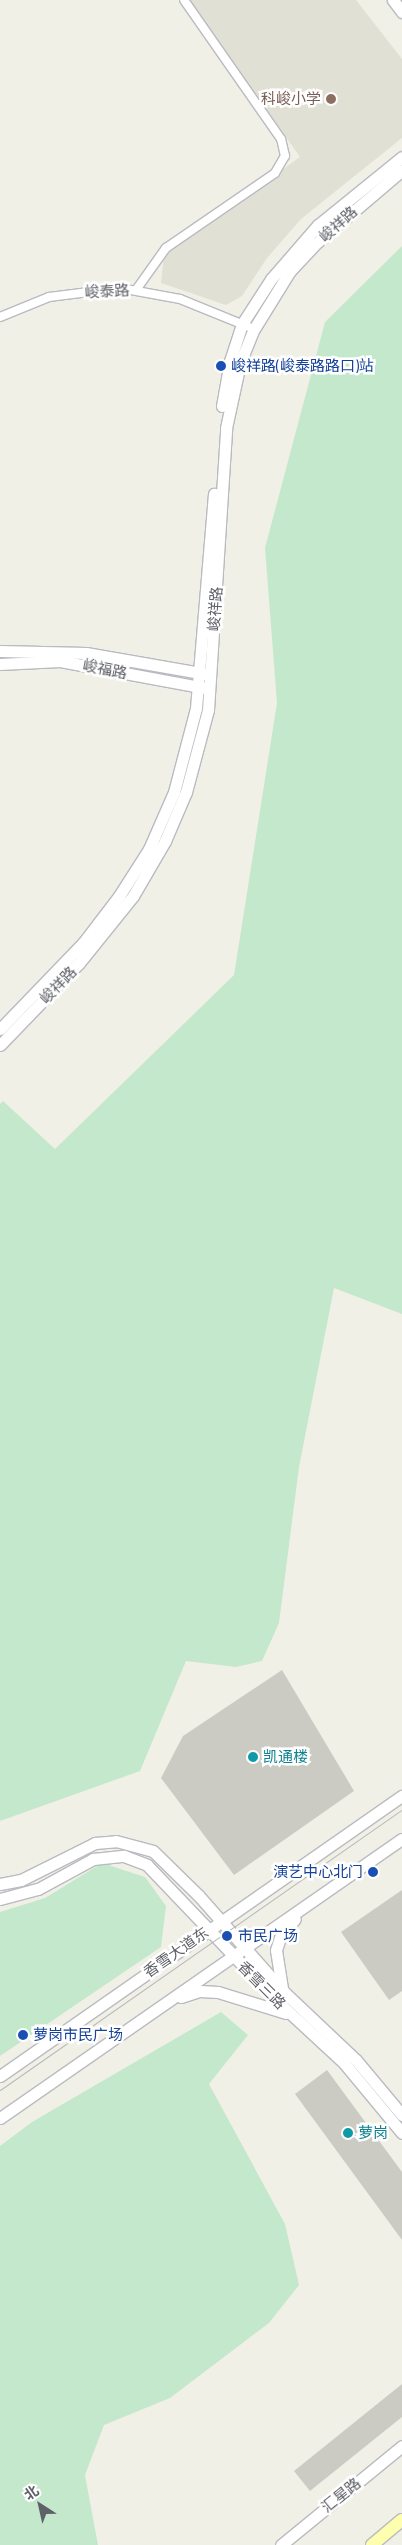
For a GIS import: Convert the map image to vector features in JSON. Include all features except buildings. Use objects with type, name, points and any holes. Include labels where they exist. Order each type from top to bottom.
[{"type":"main road","points":[[372,2545],[402,2520]]},
{"type":"street","points":[[136,290],[166,248],[275,173],[286,156],[282,139],[184,0]]},
{"type":"street","points":[[393,0],[402,12]]},
{"type":"street","name":"峻祥路","points":[[0,1045],[100,939],[153,864],[186,792],[199,750],[220,422],[230,361],[242,324],[296,247],[402,157]]},
{"type":"street","name":"峻祥路","points":[[205,674],[226,428],[240,363],[254,329],[290,271],[314,245],[402,170]]},
{"type":"street","name":"峻泰路","points":[[0,317],[49,297],[120,288],[180,300],[254,329]]},
{"type":"street","name":"峻福路","points":[[0,651],[86,653],[205,674]]},
{"type":"street","name":"峻福路","points":[[0,664],[60,661],[204,688]]},
{"type":"street","name":"峻祥路","points":[[0,1029],[100,922],[141,862],[183,767],[204,688]]},
{"type":"street","name":"香雪大道东","points":[[0,2076],[402,1796]]},
{"type":"street","points":[[0,2118],[402,1839]]},
{"type":"street","name":"香雪三路","points":[[0,1884],[32,1875],[95,1843],[132,1844],[161,1858],[221,1921],[284,1992],[356,2060],[402,2115]]},
{"type":"street","name":"香雪三路","points":[[0,1899],[38,1889],[93,1859],[124,1856],[147,1865],[161,1877],[208,1930],[290,2014],[344,2063],[402,2133]]},
{"type":"street","points":[[284,1992],[275,1960],[277,1942],[289,1924],[313,1902]]},
{"type":"street","points":[[160,2008],[185,1996],[209,1991],[290,2014]]},
{"type":"street","name":"汇星路","points":[[281,2545],[402,2446]]},
{"type":"shaded area","name":"科峻小学","points":[[190,0],[356,0],[402,59],[402,138],[301,219],[267,258],[242,296],[226,305],[161,283],[164,255],[300,157]]},
{"type":"green space","points":[[402,246],[402,1314],[334,1288],[299,1467],[279,1623],[262,1661],[236,1667],[186,1661],[140,1771],[0,1821],[0,1104],[3,1101],[55,1149],[234,975],[277,703],[265,548],[325,322]]},
{"type":"green space","points":[[102,1863],[145,1877],[166,1906],[161,1947],[0,2056],[0,1912],[45,1898]]},
{"type":"green space","points":[[221,2012],[248,2035],[209,2084],[285,2224],[299,2285],[269,2323],[170,2398],[104,2425],[85,2475],[98,2545],[0,2545],[0,2146],[32,2122]]},
{"type":"tram line","points":[[0,2090],[402,1810]]},
{"type":"place","name":"科峻小学","points":[[331,99]]},
{"type":"place","name":"峻祥路(峻泰路路口)站","points":[[221,366]]},
{"type":"place","name":"凯通楼","points":[[253,1757]]},
{"type":"place","name":"演艺中心北门","points":[[373,1872]]},
{"type":"place","name":"市民广场","points":[[227,1936]]},
{"type":"place","name":"萝岗市民广场","points":[[23,2035]]},
{"type":"place","name":"萝岗","points":[[348,2133]]}]
